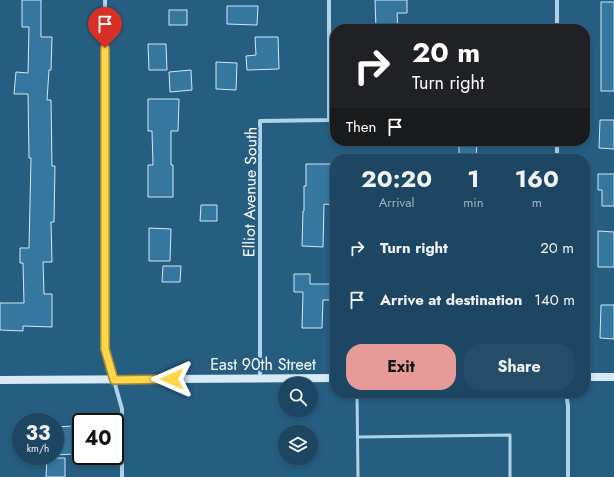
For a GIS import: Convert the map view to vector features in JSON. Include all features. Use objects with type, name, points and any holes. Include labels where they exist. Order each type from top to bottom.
[{"type":"street","points":[[105,0],[105,349],[122,409],[122,477]]},
{"type":"street","name":"Elliot Avenue South","points":[[260,378],[260,121],[329,120],[329,0]]},
{"type":"street","points":[[557,0],[557,24]]},
{"type":"street","points":[[590,377],[614,377]]},
{"type":"street","name":"East 90th Street","points":[[0,380],[330,378]]},
{"type":"street","points":[[567,398],[568,477]]},
{"type":"lane","points":[[357,398],[358,477]]},
{"type":"lane","points":[[358,437],[510,435],[510,477]]},
{"type":"building","points":[[22,0],[41,0],[41,37],[52,37],[51,70],[49,70],[47,100],[51,100],[52,166],[55,166],[54,222],[51,222],[52,262],[43,262],[44,294],[52,294],[52,327],[23,326],[23,331],[0,330],[0,303],[24,303],[23,263],[20,263],[20,248],[29,248],[31,158],[29,158],[28,94],[14,94],[16,72],[28,73],[29,27],[22,27]]},
{"type":"building","points":[[375,0],[407,0],[407,13],[397,13],[398,24],[376,24]]},
{"type":"building","points":[[601,2],[614,2],[614,91],[601,91]]},
{"type":"building","points":[[227,6],[258,6],[257,25],[227,24]]},
{"type":"building","points":[[169,10],[187,10],[187,25],[169,25]]},
{"type":"building","points":[[255,37],[278,37],[279,69],[247,70],[246,56],[256,55]]},
{"type":"building","points":[[148,44],[166,44],[167,70],[149,70]]},
{"type":"building","points":[[216,62],[237,63],[236,90],[216,89]]},
{"type":"building","points":[[191,70],[192,90],[170,92],[169,72]]},
{"type":"building","points":[[148,99],[179,99],[178,131],[171,131],[173,197],[148,197],[148,165],[153,165],[152,131],[148,131]]},
{"type":"building","points":[[600,120],[614,120],[614,149],[599,148]]},
{"type":"building","points":[[459,146],[477,146],[476,154],[459,154]]},
{"type":"building","points":[[306,164],[330,164],[330,205],[324,204],[323,247],[302,246],[304,186],[306,186]]},
{"type":"building","points":[[598,174],[614,174],[614,206],[602,206],[602,190],[598,190]]},
{"type":"building","points":[[201,205],[217,205],[217,221],[200,221]]},
{"type":"building","points":[[149,228],[171,229],[170,261],[149,261]]},
{"type":"building","points":[[598,231],[614,232],[614,267],[598,267]]},
{"type":"building","points":[[163,266],[181,266],[180,282],[162,282]]},
{"type":"building","points":[[294,274],[310,274],[310,284],[330,284],[330,300],[323,300],[322,328],[302,328],[303,292],[294,292]]},
{"type":"building","points":[[601,305],[614,305],[614,339],[600,338]]},
{"type":"building","points":[[72,426],[72,454],[64,455],[64,427]]},
{"type":"building","points":[[65,458],[65,477],[46,477],[47,465],[64,465]]},
{"type":"route","points":[[105,48],[105,349],[114,380],[172,379]]}]
